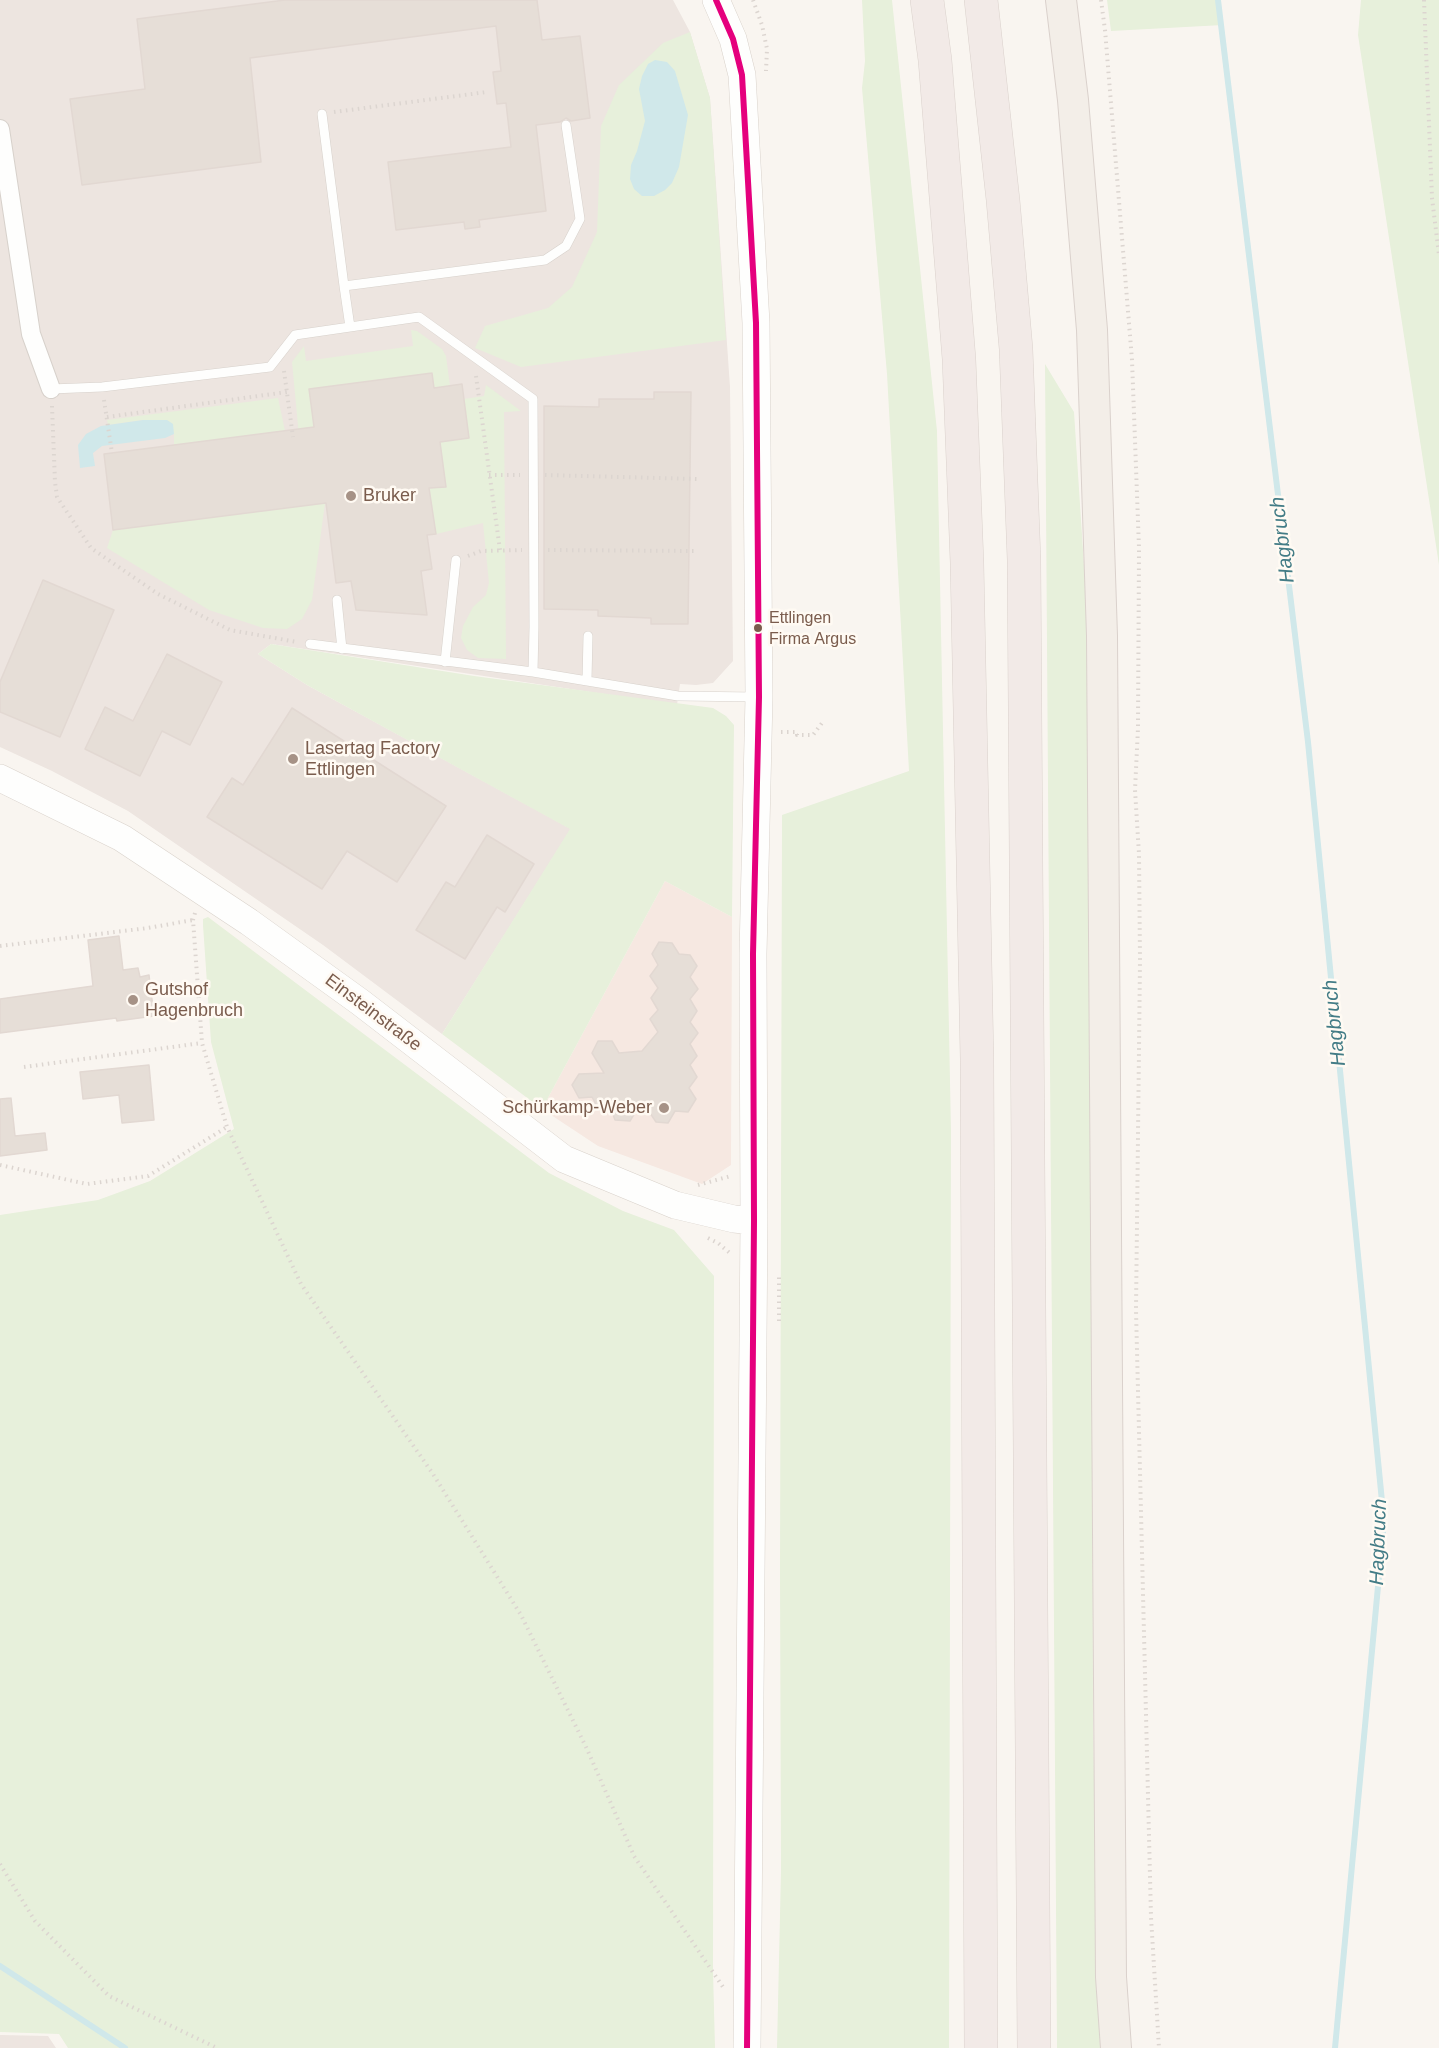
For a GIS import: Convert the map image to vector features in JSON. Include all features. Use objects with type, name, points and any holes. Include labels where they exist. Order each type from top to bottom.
[{"type":"highway","points":[[927,0],[935,60],[959,359],[967,563],[977,1059],[981,2048]]},
{"type":"highway","points":[[981,0],[1003,200],[1016,349],[1024,560],[1034,2048]]},
{"type":"main road","points":[[716,0],[733,39],[742,75],[756,323],[759,697],[753,954],[754,1221],[747,2048]]},
{"type":"main road","points":[[1061,0],[1074,100],[1092,330],[1102,636],[1111,1953],[1116,2048]]},
{"type":"main road","name":"Einsteinstraße","points":[[0,778],[122,838],[207,895],[327,978],[564,1159],[675,1205],[734,1219],[754,1221]]},
{"type":"street","points":[[0,129],[31,334],[51,389]]},
{"type":"lane","points":[[322,114],[350,327]]},
{"type":"lane","points":[[344,286],[545,260],[566,246],[580,219],[566,125]]},
{"type":"lane","points":[[51,389],[102,387],[270,367],[295,335],[419,317],[533,399],[532,672]]},
{"type":"lane","points":[[446,662],[456,560]]},
{"type":"lane","points":[[337,600],[342,649]]},
{"type":"lane","points":[[587,680],[588,636]]},
{"type":"lane","points":[[310,645],[532,672],[678,696],[759,697]]},
{"type":"path","points":[[1101,0],[1132,360],[1139,548],[1138,729],[1135,790],[1139,854],[1140,961],[1136,1310],[1149,1848],[1159,2048]]},
{"type":"path","points":[[1424,0],[1432,198],[1439,255]]},
{"type":"path","points":[[322,114],[487,92]]},
{"type":"path","points":[[282,353],[293,437]]},
{"type":"path","points":[[483,363],[476,374],[500,550]]},
{"type":"path","points":[[102,387],[112,453]]},
{"type":"path","points":[[51,389],[57,497],[91,548],[158,594],[230,630],[310,645]]},
{"type":"path","points":[[107,418],[287,392]]},
{"type":"path","points":[[489,475],[697,479]]},
{"type":"path","points":[[456,560],[481,551],[500,550],[697,551]]},
{"type":"path","points":[[778,732],[813,735],[822,723]]},
{"type":"path","points":[[207,895],[198,905],[193,920],[202,1043],[227,1127],[301,1284],[433,1474],[521,1615],[587,1749],[634,1856],[728,1993],[748,1993]]},
{"type":"path","points":[[0,946],[148,928],[193,920]]},
{"type":"path","points":[[24,1066],[202,1043]]},
{"type":"path","points":[[0,1165],[87,1184],[148,1176],[227,1127]]},
{"type":"path","points":[[0,1864],[35,1921],[109,1996],[217,2048]]},
{"type":"shaded area","points":[[0,0],[673,0],[690,32],[710,98],[730,387],[733,661],[713,683],[680,684],[677,705],[271,644],[258,654],[307,685],[571,829],[442,1034],[323,945],[128,811],[0,747]]},
{"type":"shaded area","points":[[665,881],[732,917],[731,1165],[702,1184],[598,1146],[542,1109]]},
{"type":"shaded area","points":[[0,2035],[48,2036],[56,2048],[0,2048]]},
{"type":"green space","points":[[862,0],[892,0],[937,431],[951,1131],[949,2048],[777,2048],[781,1871],[782,815],[909,771],[887,374],[862,88],[865,61]]},
{"type":"green space","points":[[1107,0],[1220,0],[1223,25],[1111,31]]},
{"type":"green space","points":[[1361,0],[1439,0],[1439,565],[1358,35]]},
{"type":"green space","points":[[690,32],[710,98],[726,340],[521,367],[475,348],[485,326],[548,308],[572,287],[597,232],[601,126],[619,85],[663,43]]},
{"type":"green space","points":[[411,330],[417,331],[442,349],[446,356],[450,386],[434,388],[432,373],[310,389],[315,434],[299,436],[292,362],[304,346],[306,361],[413,346]]},
{"type":"green space","points":[[1045,364],[1074,412],[1091,674],[1093,1728],[1100,2048],[1057,2048]]},
{"type":"green space","points":[[486,385],[521,411],[504,412],[506,659],[478,658],[467,650],[461,638],[463,626],[473,607],[486,595],[489,583],[483,523],[436,534],[428,489],[446,486],[440,442],[469,438],[464,399],[484,396]]},
{"type":"green space","points":[[278,398],[285,431],[174,445],[174,434],[143,420],[108,425],[107,420]]},
{"type":"green space","points":[[325,503],[312,600],[302,619],[287,629],[263,628],[209,610],[107,548],[113,530]]},
{"type":"green space","points":[[271,644],[474,676],[713,708],[726,716],[734,725],[732,917],[665,881],[542,1109],[442,1034],[570,829],[307,685],[258,654]]},
{"type":"green space","points":[[208,917],[549,1173],[623,1211],[674,1230],[714,1276],[713,1971],[715,2048],[68,2048],[59,2034],[0,2032],[0,1215],[98,1200],[150,1181],[234,1129],[211,1042],[203,925],[203,919]]},
{"type":"water","points":[[655,60],[667,62],[675,71],[688,115],[679,167],[672,183],[654,196],[642,196],[634,189],[630,179],[631,165],[645,121],[639,89],[648,64]]},
{"type":"water","points":[[143,420],[167,420],[173,424],[174,434],[165,438],[102,446],[93,453],[95,466],[80,468],[78,445],[86,434],[101,426]]},
{"type":"building","points":[[285,0],[537,0],[542,40],[580,36],[590,118],[571,121],[566,118],[560,122],[536,125],[546,211],[479,220],[480,227],[465,229],[464,222],[396,230],[388,162],[511,147],[506,103],[497,104],[493,72],[501,71],[496,26],[250,58],[261,162],[82,185],[70,99],[145,89],[137,19]]},
{"type":"building","name":"Bruker","points":[[432,373],[434,388],[462,384],[469,438],[440,442],[446,487],[429,488],[436,534],[427,535],[432,569],[421,571],[427,615],[356,610],[351,581],[336,583],[326,503],[113,530],[104,454],[314,427],[309,389]]},
{"type":"building","points":[[654,392],[691,392],[688,624],[651,624],[651,618],[598,616],[598,610],[544,609],[544,406],[599,407],[599,399],[654,399]]},
{"type":"building","points":[[43,580],[114,610],[60,737],[0,712],[0,682]]},
{"type":"building","points":[[167,654],[222,682],[190,745],[162,731],[140,776],[85,749],[105,707],[133,721]]},
{"type":"building","points":[[292,708],[446,806],[397,882],[347,851],[322,889],[207,817],[232,778],[243,785]]},
{"type":"building","points":[[487,835],[534,864],[505,912],[497,907],[465,959],[416,930],[446,882],[455,887]]},
{"type":"building","points":[[119,936],[123,970],[138,968],[140,977],[149,975],[154,1016],[117,1021],[116,1018],[0,1033],[0,999],[93,986],[88,940]]},
{"type":"building","points":[[659,942],[672,943],[679,954],[690,955],[697,966],[690,977],[698,989],[690,999],[697,1011],[690,1022],[698,1033],[690,1044],[697,1056],[690,1065],[697,1077],[689,1088],[696,1099],[688,1112],[675,1111],[668,1123],[656,1122],[642,1101],[630,1121],[615,1120],[611,1109],[599,1110],[592,1097],[579,1098],[572,1085],[579,1074],[604,1073],[592,1053],[598,1041],[612,1041],[619,1053],[642,1051],[658,1032],[650,1019],[658,1010],[651,998],[658,988],[650,976],[658,965],[652,954]]},
{"type":"building","points":[[149,1065],[154,1120],[122,1123],[119,1095],[83,1099],[80,1072]]},
{"type":"building","points":[[11,1098],[15,1136],[45,1133],[47,1150],[0,1156],[0,1099]]},
{"type":"waterway","name":"Hagbruch","points":[[1218,0],[1308,742],[1384,1522],[1335,2048]]},
{"type":"waterway","points":[[0,1966],[125,2048]]},
{"type":"transit line","points":[[716,0],[733,39],[742,75],[756,323],[759,697],[753,954],[754,1221],[747,2048]]},
{"type":"place","name":"Bruker","points":[[351,496]]},
{"type":"place","name":"Ettlingen Firma Argus","points":[[758,628]]},
{"type":"place","name":"Lasertag Factory Ettlingen","points":[[293,759]]},
{"type":"place","name":"Gutshof Hagenbruch","points":[[133,1000]]},
{"type":"place","name":"Schürkamp-Weber","points":[[664,1108]]}]
